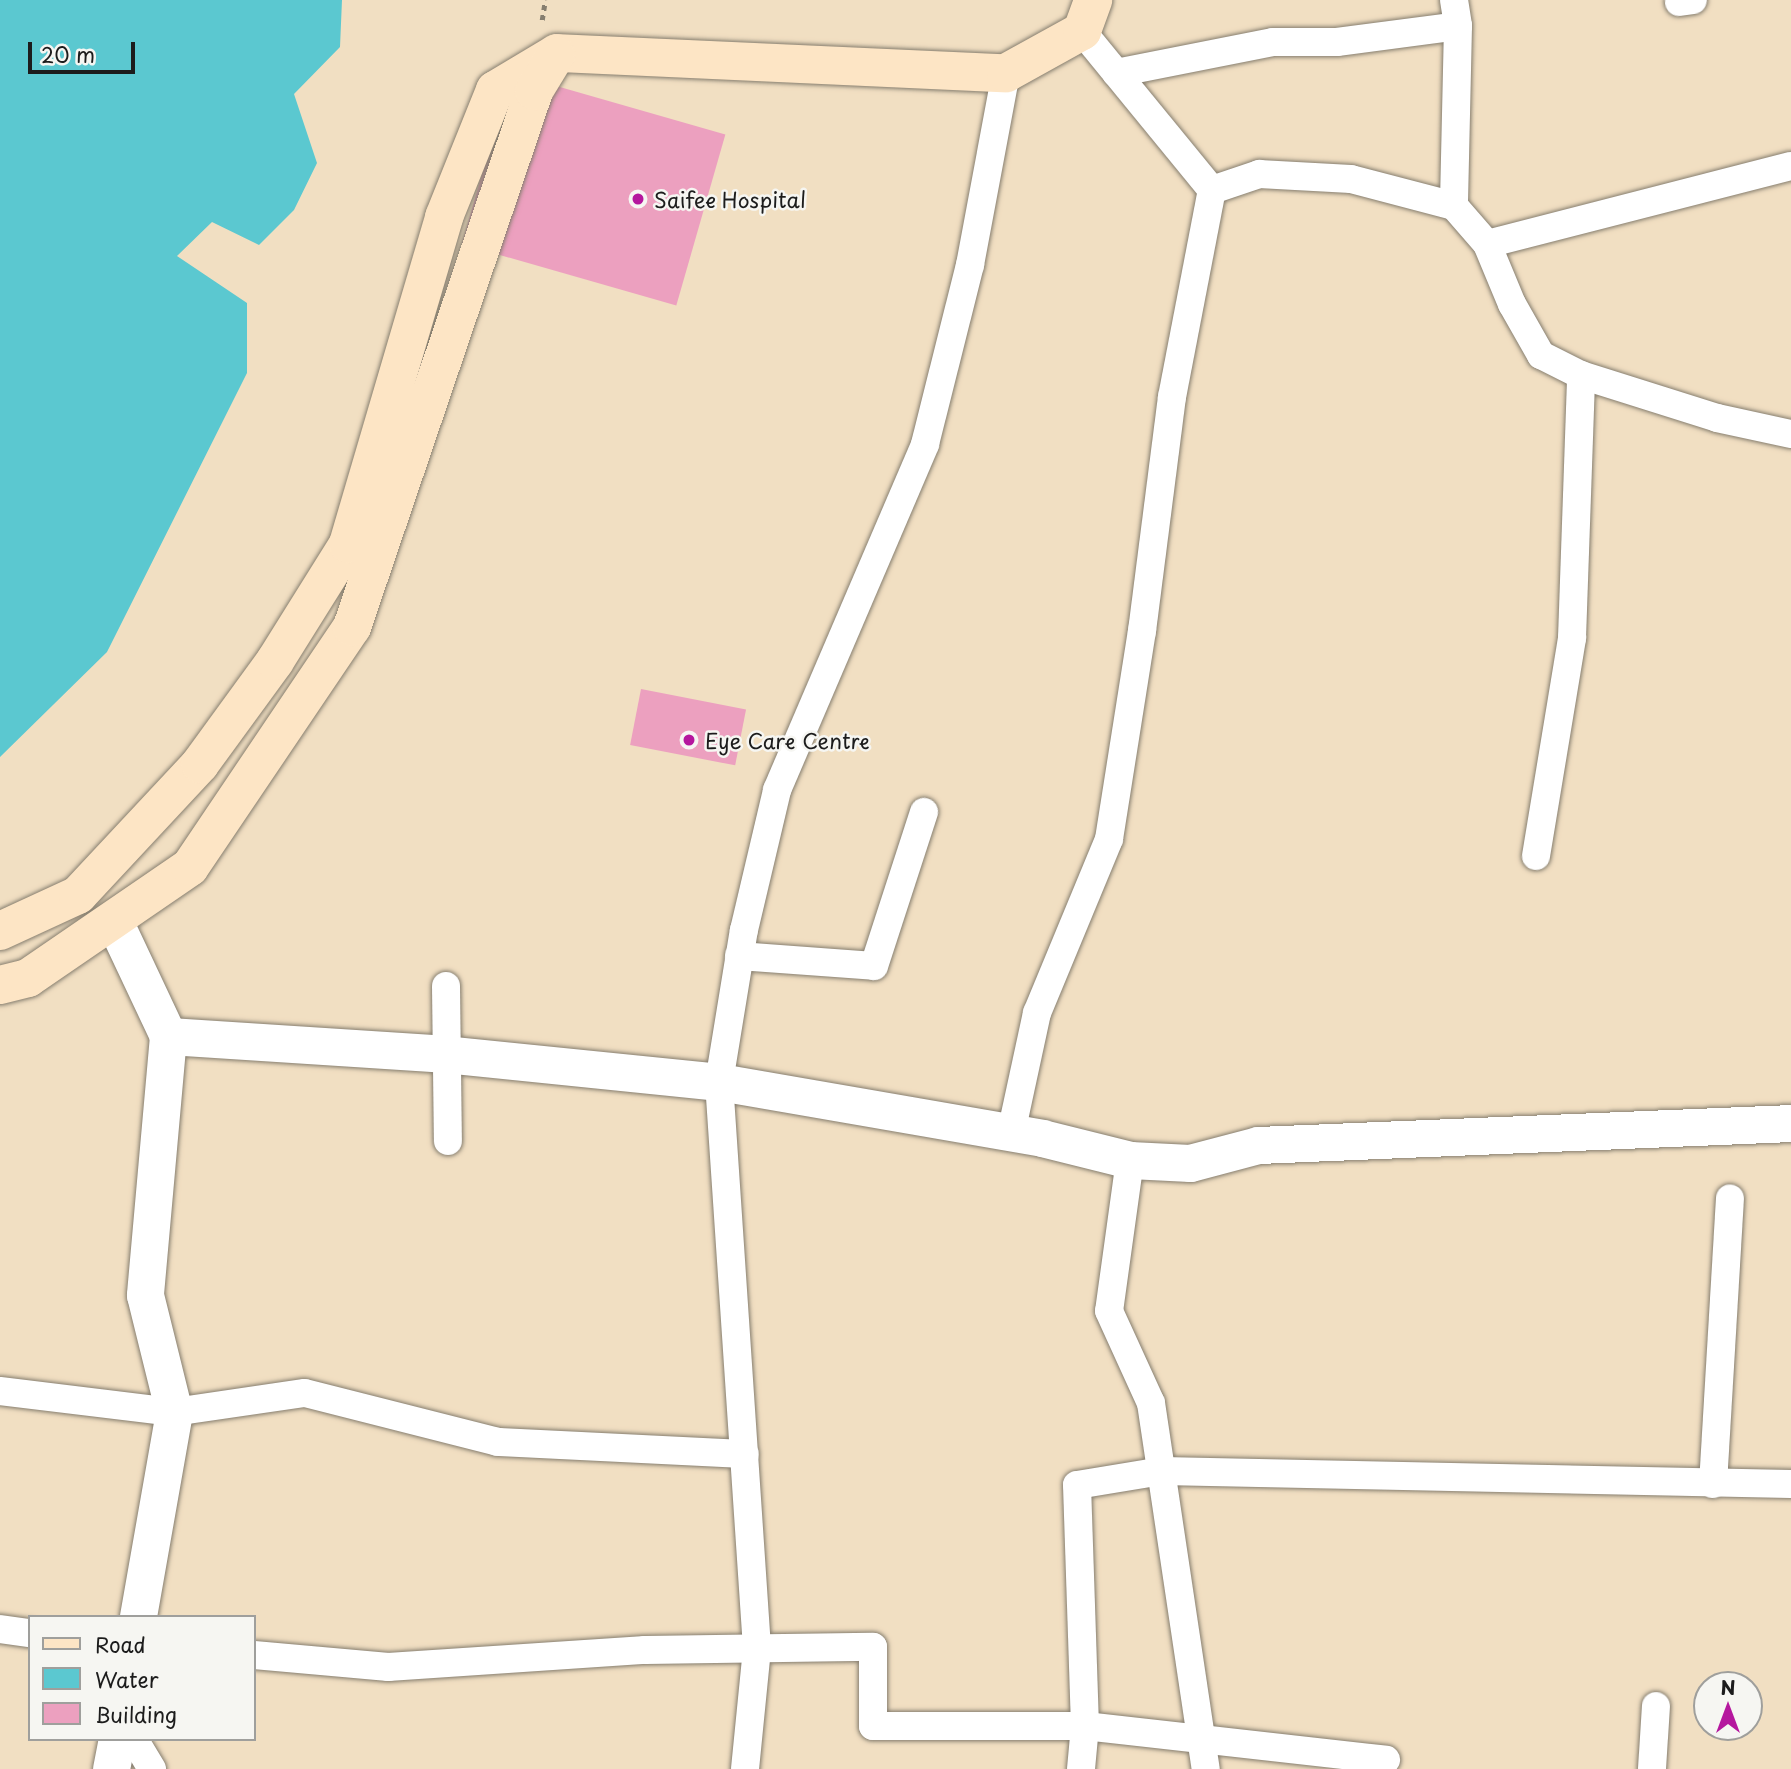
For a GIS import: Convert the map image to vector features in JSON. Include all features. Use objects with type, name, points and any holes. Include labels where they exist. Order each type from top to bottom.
[{"type":"main road","points":[[0,985],[28,978],[190,867],[352,627],[522,86],[557,53],[1006,73],[1087,15]]},
{"type":"main road","points":[[0,931],[78,895],[200,764],[275,661],[348,544],[444,217],[495,90],[522,86]]},
{"type":"street","points":[[1116,73],[1273,42],[1337,42],[1456,13],[1454,206]]},
{"type":"street","points":[[1087,15],[1116,73],[1212,190]]},
{"type":"street","points":[[746,1769],[757,1648],[719,1082],[739,956],[777,790],[925,444],[970,265],[1006,73]]},
{"type":"street","points":[[1487,244],[1791,166]]},
{"type":"street","points":[[1212,190],[1259,174],[1351,178],[1454,206],[1487,244],[1512,304],[1541,355],[1581,375],[1717,418],[1791,434]]},
{"type":"street","points":[[1011,1133],[1037,1013],[1109,839],[1142,631],[1172,397],[1212,190]]},
{"type":"street","points":[[1536,856],[1572,638],[1581,375]]},
{"type":"street","points":[[739,956],[874,965],[924,811]]},
{"type":"street","points":[[114,921],[168,1036],[145,1295],[174,1412],[138,1615]]},
{"type":"street","points":[[446,985],[444,1054],[448,1141]]},
{"type":"street","points":[[168,1036],[444,1054],[719,1082],[1011,1133],[1130,1160],[1190,1163],[1272,1144],[1791,1123]]},
{"type":"street","points":[[1130,1160],[1109,1311],[1151,1403],[1206,1740],[1206,1769]]},
{"type":"street","points":[[1713,1484],[1730,1199]]},
{"type":"street","points":[[0,1391],[174,1412],[305,1393],[498,1442],[745,1454]]},
{"type":"street","points":[[1081,1769],[1085,1726],[1077,1485],[1162,1471],[1791,1484]]},
{"type":"street","points":[[0,1629],[28,1633]]},
{"type":"street","points":[[256,1655],[388,1667],[646,1650],[873,1647],[873,1726],[1085,1726],[1386,1759]]},
{"type":"street","points":[[1652,1769],[1656,1706]]},
{"type":"street","points":[[111,1769],[117,1741]]},
{"type":"street","points":[[135,1741],[152,1769]]},
{"type":"water","points":[[0,0],[342,0],[340,47],[294,94],[317,163],[294,210],[259,245],[212,222],[177,256],[247,303],[247,373],[107,652],[0,757]]},
{"type":"building","points":[[511,73],[725,134],[676,306],[462,244]]},
{"type":"building","points":[[641,689],[746,709],[735,765],[630,745]]},
{"type":"place","name":"Saifee Hospital","points":[[638,199]]},
{"type":"place","name":"Eye Care Centre","points":[[689,740]]}]
